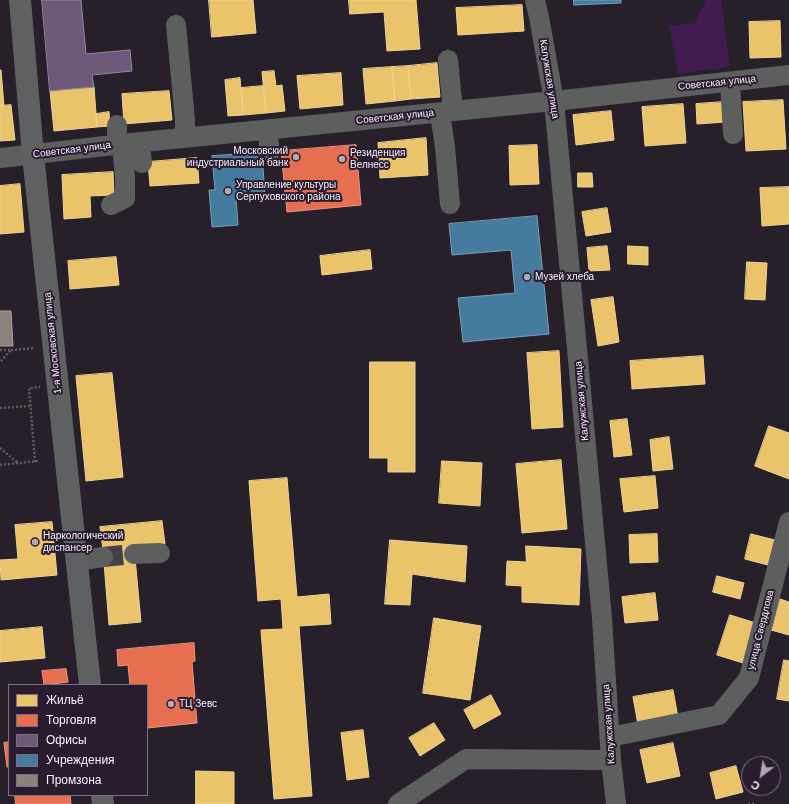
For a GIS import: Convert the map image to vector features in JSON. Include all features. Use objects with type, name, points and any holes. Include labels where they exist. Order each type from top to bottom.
[{"type":"main road","name":"1-я Московская улица","points":[[20,0],[33,155],[90,684]]},
{"type":"street","name":"Калужская улица","points":[[535,0],[547,30],[602,618],[611,760],[616,804]]},
{"type":"street","points":[[176,25],[185,120],[185,138]]},
{"type":"street","points":[[448,60],[447,112],[450,204]]},
{"type":"street","name":"Советская улица","points":[[0,158],[185,138],[225,125],[267,130],[292,119],[447,112],[554,101],[689,95],[730,82],[789,75]]},
{"type":"street","points":[[730,82],[733,134]]},
{"type":"street","points":[[117,125],[127,144],[142,163]]},
{"type":"street","points":[[267,130],[270,152]]},
{"type":"street","points":[[111,205],[125,198],[127,144]]},
{"type":"street","name":"улица Свердлова","points":[[610,737],[719,715],[749,678],[789,522]]},
{"type":"street","points":[[134,554],[160,553]]},
{"type":"street","points":[[77,561],[103,557]]},
{"type":"street","points":[[398,804],[466,759],[611,760]]},
{"type":"path","points":[[0,350],[11,350],[0,362]]},
{"type":"path","points":[[34,462],[29,388],[42,387]]},
{"type":"path","points":[[0,408],[30,406]]},
{"type":"path","points":[[0,448],[18,463]]},
{"type":"path","points":[[0,465],[38,461]]},
{"type":"path","points":[[748,804],[755,804]]},
{"type":"shaded area","points":[[706,0],[721,0],[730,67],[678,74],[669,26],[695,23]]},
{"type":"building: Жильё","points":[[209,0],[253,0],[256,33],[212,37]]},
{"type":"building: Жильё","points":[[349,0],[416,0],[420,49],[387,51],[384,12],[350,14]]},
{"type":"building: Жильё","points":[[522,5],[524,31],[458,35],[456,8]]},
{"type":"building: Жильё","points":[[780,21],[781,57],[750,58],[749,22]]},
{"type":"building: Жильё","points":[[437,63],[440,97],[411,99],[408,66]]},
{"type":"building: Жильё","points":[[408,66],[411,99],[395,101],[392,67]]},
{"type":"building: Жильё","points":[[392,67],[395,101],[366,104],[363,69]]},
{"type":"building: Жильё","points":[[1,70],[4,106],[0,106]]},
{"type":"building: Жильё","points":[[274,71],[276,86],[282,85],[285,111],[266,113],[262,72]]},
{"type":"building: Жильё","points":[[341,73],[343,105],[300,109],[297,76]]},
{"type":"building: Жильё","points":[[240,78],[243,115],[228,116],[225,80]]},
{"type":"building: Жильё","points":[[263,86],[266,113],[243,115],[241,88]]},
{"type":"building: Жильё","points":[[94,87],[97,127],[54,131],[50,91]]},
{"type":"building: Жильё","points":[[169,91],[172,120],[124,124],[122,94]]},
{"type":"building: Жильё","points":[[783,100],[786,149],[746,151],[743,102]]},
{"type":"building: Жильё","points":[[724,102],[726,122],[697,124],[696,104]]},
{"type":"building: Жильё","points":[[683,104],[686,143],[645,146],[642,107]]},
{"type":"building: Жильё","points":[[11,105],[15,140],[0,141],[0,106]]},
{"type":"building: Жильё","points":[[611,111],[614,140],[576,145],[573,115]]},
{"type":"building: Жильё","points":[[109,112],[110,126],[97,127],[96,114]]},
{"type":"building: Жильё","points":[[426,138],[428,175],[380,178],[378,143]]},
{"type":"building: Жильё","points":[[537,145],[539,184],[510,185],[509,146]]},
{"type":"building: Жильё","points":[[197,158],[199,183],[150,186],[148,162]]},
{"type":"building: Жильё","points":[[113,172],[114,195],[90,196],[91,217],[64,219],[62,175]]},
{"type":"building: Жильё","points":[[578,173],[592,173],[593,187],[578,187]]},
{"type":"building: Жильё","points":[[20,184],[24,232],[0,234],[0,186]]},
{"type":"building: Жильё","points":[[789,187],[789,224],[762,226],[760,188]]},
{"type":"building: Жильё","points":[[607,208],[611,232],[586,236],[582,212]]},
{"type":"building: Жильё","points":[[607,246],[610,270],[589,271],[587,248]]},
{"type":"building: Жильё","points":[[628,246],[648,247],[648,265],[628,264]]},
{"type":"building: Жильё","points":[[370,250],[372,269],[322,275],[320,256]]},
{"type":"building: Жильё","points":[[116,257],[119,285],[70,289],[68,261]]},
{"type":"building: Жильё","points":[[747,262],[767,263],[765,300],[745,299]]},
{"type":"building: Жильё","points":[[613,297],[619,342],[598,346],[591,300]]},
{"type":"building: Жильё","points":[[559,351],[563,427],[532,429],[527,353]]},
{"type":"building: Жильё","points":[[703,356],[705,384],[632,389],[630,361]]},
{"type":"building: Жильё","points":[[370,362],[415,362],[415,472],[388,472],[388,458],[370,458]]},
{"type":"building: Жильё","points":[[112,373],[123,477],[86,481],[76,376]]},
{"type":"building: Жильё","points":[[627,419],[632,455],[614,457],[610,421]]},
{"type":"building: Жильё","points":[[769,426],[789,433],[789,479],[755,466]]},
{"type":"building: Жильё","points":[[669,437],[673,469],[653,471],[650,440]]},
{"type":"building: Жильё","points":[[561,460],[567,529],[522,533],[516,464]]},
{"type":"building: Жильё","points":[[442,461],[482,463],[480,506],[439,503]]},
{"type":"building: Жильё","points":[[655,476],[658,508],[624,512],[620,479]]},
{"type":"building: Жильё","points":[[287,478],[297,597],[329,594],[331,624],[299,626],[312,796],[274,799],[261,630],[283,629],[281,599],[258,601],[249,481]]},
{"type":"building: Жильё","points":[[162,521],[165,544],[103,550],[100,527]]},
{"type":"building: Жильё","name":"Наркологический диспансер","points":[[52,522],[57,575],[1,580],[0,560],[18,559],[15,525]]},
{"type":"building: Жильё","points":[[657,534],[658,562],[630,563],[629,535]]},
{"type":"building: Жильё","points":[[751,534],[775,540],[768,565],[745,559]]},
{"type":"building: Жильё","points":[[390,540],[467,546],[465,582],[412,574],[410,605],[385,604]]},
{"type":"building: Жильё","points":[[526,546],[581,549],[579,605],[522,602],[522,586],[506,585],[507,561],[526,562]]},
{"type":"building: Жильё","points":[[134,547],[141,622],[109,625],[103,550]]},
{"type":"building: Жильё","points":[[717,576],[744,583],[740,599],[713,592]]},
{"type":"building: Жильё","points":[[655,593],[658,620],[625,623],[622,597]]},
{"type":"building: Жильё","points":[[780,599],[789,602],[789,635],[771,630]]},
{"type":"building: Жильё","points":[[730,615],[756,623],[743,663],[717,655]]},
{"type":"building: Жильё","points":[[434,618],[481,626],[470,700],[423,693]]},
{"type":"building: Жильё","points":[[42,627],[45,658],[0,662],[0,631]]},
{"type":"building: Жильё","points":[[784,660],[789,661],[789,701],[777,699]]},
{"type":"building: Жильё","points":[[673,690],[679,723],[639,730],[633,697]]},
{"type":"building: Жильё","points":[[491,695],[501,714],[474,729],[464,710]]},
{"type":"building: Жильё","points":[[434,723],[445,740],[420,756],[409,738]]},
{"type":"building: Жильё","points":[[363,730],[369,777],[347,780],[341,733]]},
{"type":"building: Жильё","points":[[673,743],[680,776],[647,783],[640,750]]},
{"type":"building: Жильё","points":[[736,766],[741,785],[741,793],[716,799],[710,773]]},
{"type":"building: Жильё","points":[[196,771],[234,772],[234,804],[196,804]]},
{"type":"building: Торговля","points":[[356,145],[361,205],[287,212],[281,151]]},
{"type":"building: Торговля","name":"ТЦ Зевс","points":[[194,643],[195,661],[192,662],[197,723],[148,728],[148,684],[130,684],[128,665],[118,666],[117,650]]},
{"type":"building: Торговля","points":[[66,669],[68,682],[44,684],[42,671]]},
{"type":"building: Торговля","points":[[8,742],[8,767],[7,767],[4,743]]},
{"type":"building: Торговля","points":[[15,796],[70,796],[71,804],[16,804]]},
{"type":"building: Офисы","points":[[42,0],[81,0],[86,54],[130,50],[132,71],[92,75],[94,87],[50,91]]},
{"type":"building: Учреждения","points":[[574,0],[621,0],[621,3],[574,5]]},
{"type":"building: Учреждения","points":[[262,153],[265,195],[236,197],[238,225],[212,227],[209,190],[215,190],[212,156]]},
{"type":"building: Учреждения","points":[[537,216],[549,334],[463,342],[458,298],[515,293],[511,250],[452,255],[449,224]]},
{"type":"building: Промзона","points":[[0,311],[11,311],[13,346],[0,346]]},
{"type":"tunnel","points":[[103,557],[134,554]]},
{"type":"place","name":"Московский индустриальный банк","points":[[296,157]]},
{"type":"place","name":"Резиденция Велнесс","points":[[342,159]]},
{"type":"place","name":"Управление культуры Серпуховского района","points":[[228,191]]},
{"type":"place","name":"Музей хлеба","points":[[527,277]]},
{"type":"place","name":"Наркологический диспансер","points":[[35,542]]},
{"type":"place","name":"ТЦ Зевс","points":[[171,704]]}]
